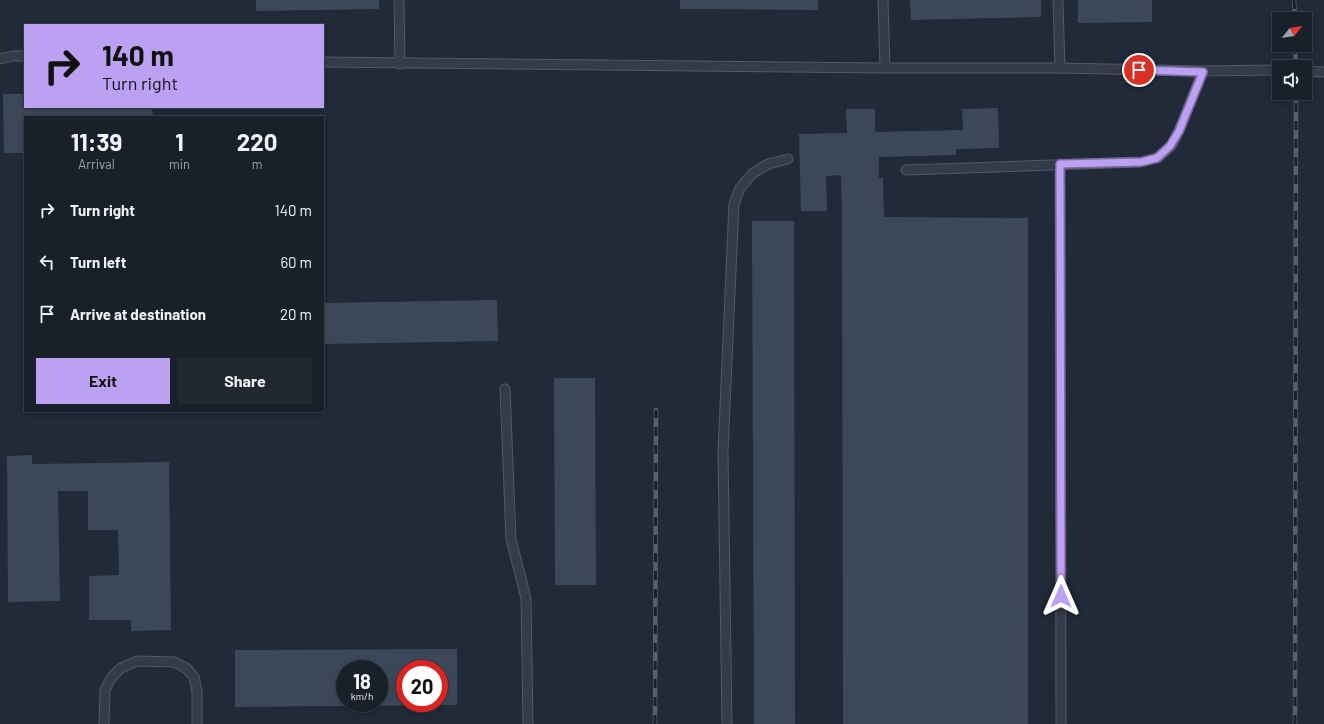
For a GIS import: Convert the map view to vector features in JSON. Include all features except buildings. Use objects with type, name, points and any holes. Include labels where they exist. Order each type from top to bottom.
[{"type":"lane","points":[[399,0],[400,64]]},
{"type":"lane","points":[[883,0],[885,68]]},
{"type":"lane","points":[[1058,0],[1060,68]]},
{"type":"lane","points":[[0,59],[13,56],[24,56]]},
{"type":"lane","points":[[324,62],[885,68],[1060,68],[1203,72],[1272,70]]},
{"type":"lane","points":[[1312,71],[1324,72]]},
{"type":"lane","points":[[906,170],[1141,162],[1157,158],[1170,146],[1179,131],[1203,72]]},
{"type":"lane","points":[[727,724],[723,451],[734,204],[740,188],[752,174],[768,164],[788,159]]},
{"type":"lane","points":[[1060,164],[1061,724]]},
{"type":"lane","points":[[505,389],[510,539],[526,598],[528,724]]},
{"type":"lane","points":[[104,724],[105,690],[111,678],[121,668],[137,661],[174,662],[186,668],[194,677],[197,691],[197,724]]},
{"type":"railway","points":[[1294,0],[1295,12]]},
{"type":"railway","points":[[1295,52],[1296,60]]},
{"type":"railway","points":[[1295,724],[1296,100]]},
{"type":"railway","points":[[655,724],[656,410]]},
{"type":"route","points":[[1061,596],[1060,164],[1141,162],[1157,158],[1170,146],[1179,131],[1203,72],[1139,70]]}]
